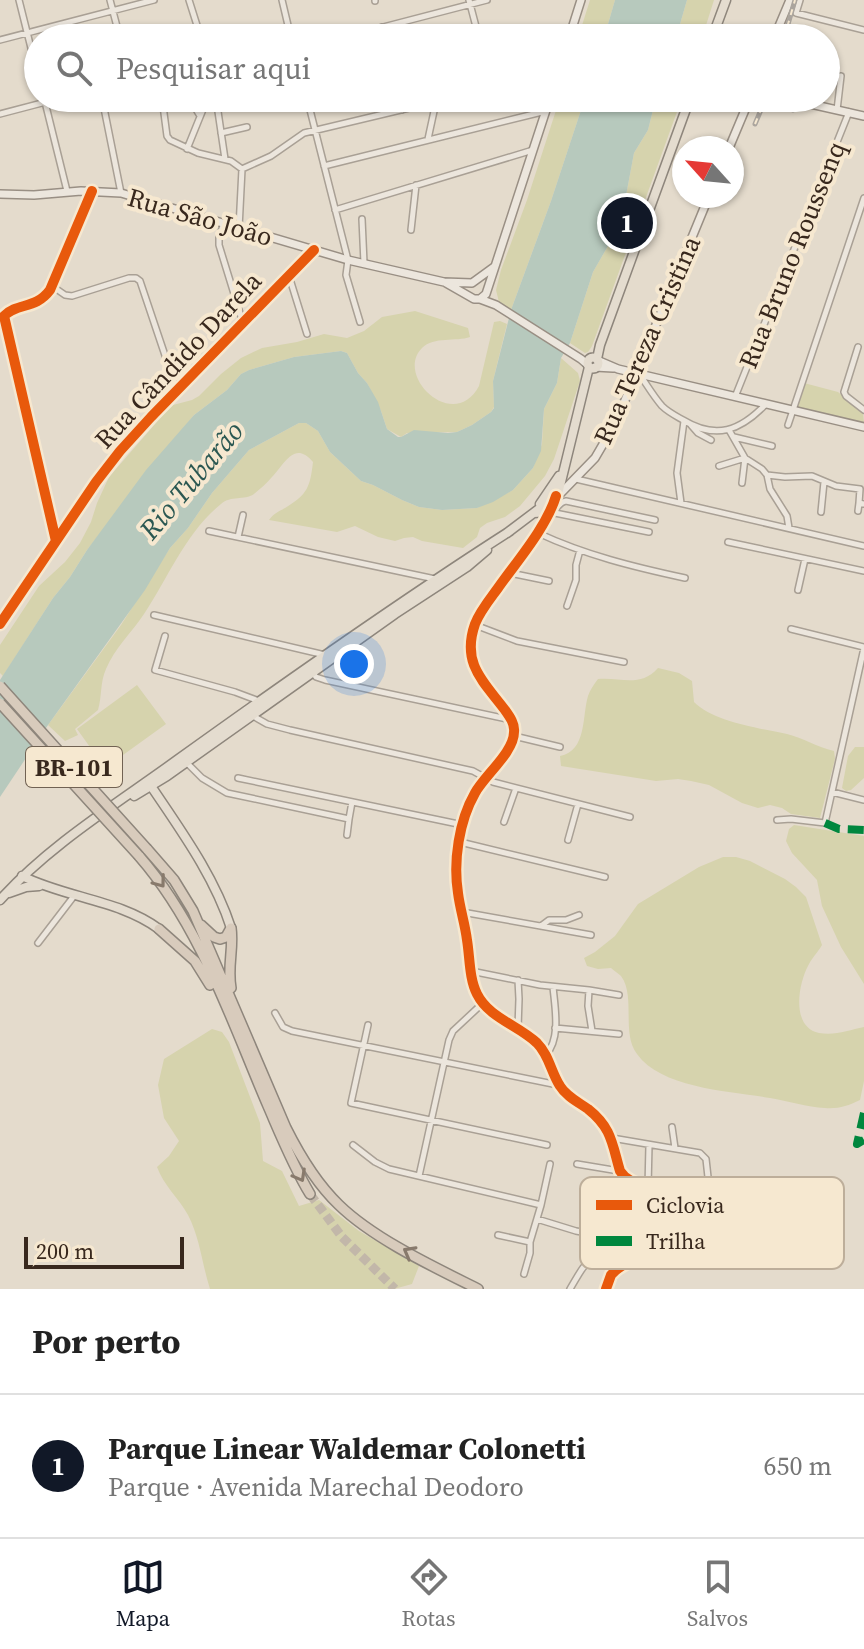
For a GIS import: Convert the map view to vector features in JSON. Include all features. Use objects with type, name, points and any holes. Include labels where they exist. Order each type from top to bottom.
[{"type":"highway","name":"BR-101","points":[[0,686],[143,853],[178,909],[201,952],[285,1146],[310,1194]]},
{"type":"highway","name":"BR-101","points":[[0,703],[181,890],[198,922],[294,1145],[323,1188],[350,1215],[374,1232],[478,1289]]},
{"type":"highway","points":[[159,929],[178,932],[181,922],[178,909]]},
{"type":"highway","points":[[198,922],[217,939],[226,937],[231,928]]},
{"type":"highway","points":[[231,928],[228,971],[236,1011]]},
{"type":"highway","points":[[159,929],[195,961],[235,1028]]},
{"type":"main road","points":[[717,24],[726,0]]},
{"type":"main road","points":[[2,898],[26,873],[105,811],[150,784],[259,702],[437,582],[467,567],[556,492],[590,362],[600,345],[685,112]]},
{"type":"main road","points":[[533,513],[549,512]]},
{"type":"main road","points":[[105,811],[162,780],[184,760],[253,716],[310,670]]},
{"type":"main road","points":[[253,716],[259,702]]},
{"type":"main road","points":[[160,800],[162,780]]},
{"type":"main road","points":[[150,784],[203,869],[231,928]]},
{"type":"main road","points":[[143,792],[160,800]]},
{"type":"main road","points":[[26,873],[43,886],[133,913],[159,929]]},
{"type":"main road","points":[[2,898],[26,887],[43,886]]},
{"type":"street","points":[[19,0],[25,24]]},
{"type":"street","points":[[110,0],[116,24]]},
{"type":"street","points":[[62,24],[154,0]]},
{"type":"street","points":[[189,0],[196,24]]},
{"type":"street","points":[[282,0],[288,24]]},
{"type":"street","points":[[393,24],[487,0]]},
{"type":"street","points":[[573,24],[581,0]]},
{"type":"street","points":[[780,24],[790,0]]},
{"type":"street","points":[[800,0],[796,13],[864,30]]},
{"type":"street","points":[[470,2],[476,24]]},
{"type":"street","points":[[0,40],[24,34]]},
{"type":"street","points":[[840,84],[841,76]]},
{"type":"street","points":[[0,114],[24,106]]},
{"type":"street","points":[[840,110],[864,116]]},
{"type":"street","points":[[47,112],[67,191]]},
{"type":"street","points":[[105,112],[121,193]]},
{"type":"street","points":[[164,112],[168,138],[173,142],[205,155],[225,159],[242,169]]},
{"type":"street","points":[[198,112],[201,116]]},
{"type":"street","points":[[187,149],[202,112]]},
{"type":"street","points":[[218,112],[225,159]]},
{"type":"street","points":[[310,112],[348,260],[346,275],[360,322]]},
{"type":"street","points":[[242,169],[271,156],[304,133],[394,112]]},
{"type":"street","points":[[428,139],[434,112]]},
{"type":"street","points":[[324,166],[542,112]]},
{"type":"street","points":[[480,299],[484,296],[546,112]]},
{"type":"street","points":[[734,136],[744,112]]},
{"type":"street","name":"Rua Bruno Roussenq","points":[[735,397],[849,112]]},
{"type":"street","points":[[221,133],[247,127]]},
{"type":"street","points":[[335,210],[533,149]]},
{"type":"street","points":[[239,228],[242,169]]},
{"type":"street","points":[[411,230],[416,185]]},
{"type":"street","name":"Rua São João","points":[[0,194],[34,195],[67,191],[121,193],[348,260],[444,282],[474,282]]},
{"type":"street","points":[[56,541],[4,319],[6,312],[41,300],[52,286],[92,191]]},
{"type":"street","points":[[788,425],[864,198]]},
{"type":"street","name":"Rua Tereza Cristina","points":[[556,492],[576,479],[595,458],[611,433],[704,208]]},
{"type":"street","points":[[362,219],[364,264]]},
{"type":"street","points":[[224,223],[219,245],[243,323]]},
{"type":"street","name":"Rua Cândido Darela","points":[[0,624],[109,465],[314,250]]},
{"type":"street","points":[[494,267],[474,282],[468,290],[470,296],[498,307],[590,362],[864,427]]},
{"type":"street","points":[[289,276],[307,334]]},
{"type":"street","points":[[52,286],[72,296],[129,278],[140,281],[177,391]]},
{"type":"street","name":"Rua São João","points":[[444,282],[470,296]]},
{"type":"street","points":[[474,282],[481,282],[498,307]]},
{"type":"street","points":[[858,347],[844,392],[864,410]]},
{"type":"street","points":[[638,374],[661,405],[711,440]]},
{"type":"street","points":[[687,423],[704,430],[729,430],[752,417],[766,404]]},
{"type":"street","points":[[681,503],[677,473],[687,423]]},
{"type":"street","points":[[729,430],[745,458],[767,475],[770,489],[787,516],[789,528]]},
{"type":"street","points":[[733,437],[772,446]]},
{"type":"street","points":[[719,466],[745,458]]},
{"type":"street","points":[[742,483],[745,458]]},
{"type":"street","points":[[767,475],[812,476],[841,488],[860,489],[862,503],[858,511]]},
{"type":"street","points":[[576,479],[864,546]]},
{"type":"street","points":[[821,512],[824,482]]},
{"type":"street","points":[[556,492],[537,532],[475,625],[472,644],[475,670],[512,720],[514,736],[472,798],[463,825],[456,878],[476,991],[497,1016],[537,1043],[546,1055],[559,1085],[597,1117],[612,1138],[620,1171],[625,1177]]},
{"type":"street","points":[[549,512],[566,501],[655,520]]},
{"type":"street","points":[[549,512],[649,532]]},
{"type":"street","points":[[238,537],[243,515]]},
{"type":"street","points":[[209,531],[437,582]]},
{"type":"street","points":[[537,532],[631,566],[685,578]]},
{"type":"street","points":[[728,542],[864,571]]},
{"type":"street","points":[[567,606],[576,580],[580,550]]},
{"type":"street","points":[[798,590],[805,559]]},
{"type":"street","points":[[509,573],[549,581]]},
{"type":"street","points":[[154,615],[327,658]]},
{"type":"street","points":[[475,625],[517,641],[624,662]]},
{"type":"street","points":[[777,820],[825,823],[860,680],[864,648],[791,629]]},
{"type":"street","points":[[165,636],[155,670],[243,694],[259,702]]},
{"type":"street","points":[[310,670],[325,680],[512,720]]},
{"type":"street","points":[[253,716],[267,724],[473,771],[493,782],[630,817]]},
{"type":"street","points":[[514,736],[560,747]]},
{"type":"street","points":[[184,760],[202,778],[227,793],[349,819]]},
{"type":"street","points":[[238,778],[463,825]]},
{"type":"street","points":[[504,822],[516,788]]},
{"type":"street","points":[[832,792],[864,800]]},
{"type":"street","points":[[347,835],[352,802]]},
{"type":"street","points":[[568,840],[578,804]]},
{"type":"street","points":[[460,842],[605,877]]},
{"type":"street","points":[[38,943],[74,896]]},
{"type":"street","points":[[461,912],[591,935]]},
{"type":"street","points":[[540,926],[549,920],[566,920],[579,915]]},
{"type":"street","points":[[471,971],[553,987],[619,995]]},
{"type":"street","points":[[517,1029],[518,980]]},
{"type":"street","points":[[546,1055],[553,1046],[555,1028],[553,987]]},
{"type":"street","points":[[589,990],[592,1031]]},
{"type":"street","points":[[419,1176],[450,1035],[483,1003]]},
{"type":"street","points":[[275,1013],[286,1029],[559,1085]]},
{"type":"street","points":[[368,1025],[351,1103],[547,1145]]},
{"type":"street","points":[[555,1028],[619,1034]]},
{"type":"street","points":[[672,1127],[675,1148]]},
{"type":"street","points":[[612,1138],[704,1155],[708,1177]]},
{"type":"street","points":[[648,1177],[649,1144]]},
{"type":"street","points":[[353,1145],[382,1165],[541,1205]]},
{"type":"street","points":[[524,1274],[550,1164]]},
{"type":"street","points":[[577,1164],[620,1171]]},
{"type":"street","points":[[537,1219],[580,1232]]},
{"type":"street","points":[[498,1235],[530,1242]]},
{"type":"street","points":[[570,1289],[582,1269]]},
{"type":"street","points":[[606,1289],[611,1275],[618,1269]]},
{"type":"shaded area","points":[[590,0],[615,0],[608,24],[582,24]]},
{"type":"shaded area","points":[[687,0],[714,0],[706,24],[680,24]]},
{"type":"shaded area","points":[[555,112],[580,112],[511,310],[499,302],[496,290]]},
{"type":"shaded area","points":[[652,112],[677,112],[592,346],[585,353],[570,343],[593,272],[612,239],[625,201],[634,153],[648,130]]},
{"type":"shaded area","points":[[415,311],[468,328],[470,337],[427,344],[415,360],[421,385],[443,402],[456,404],[468,399],[479,386],[494,322],[507,324],[493,381],[494,407],[491,412],[457,432],[407,433],[401,437],[387,429],[367,383],[347,353],[341,351],[294,357],[241,374],[227,390],[194,415],[87,550],[3,676],[0,673],[0,645],[39,586],[80,543],[109,477],[173,405],[199,396],[241,358],[262,348],[324,334],[347,338],[364,331],[382,317]]},
{"type":"shaded area","points":[[561,358],[578,373],[580,381],[554,459],[545,476],[520,506],[505,517],[480,528],[477,537],[463,548],[413,537],[395,541],[355,526],[337,532],[269,520],[299,498],[309,484],[313,462],[300,453],[290,456],[254,494],[225,501],[198,528],[144,614],[109,662],[98,710],[75,729],[78,735],[65,741],[48,725],[121,625],[170,548],[249,450],[299,423],[306,423],[318,431],[330,452],[361,481],[419,507],[442,510],[477,508],[513,490],[533,468],[542,444],[544,409],[557,383]]},
{"type":"shaded area","points":[[804,383],[838,392],[863,413],[864,423],[795,407]]},
{"type":"shaded area","points":[[658,668],[679,673],[692,681],[694,702],[713,715],[793,736],[834,751],[835,759],[820,818],[791,814],[770,805],[758,808],[709,785],[691,781],[656,781],[561,766],[560,756],[569,753],[579,740],[588,696],[598,679],[637,680]]},
{"type":"shaded area","points":[[137,685],[166,724],[105,768],[77,729]]},
{"type":"shaded area","points":[[855,747],[864,747],[864,778],[846,791],[842,788],[848,756]]},
{"type":"shaded area","points":[[794,825],[864,836],[864,984],[841,947],[822,906],[817,880],[792,853],[786,841],[789,829]]},
{"type":"shaded area","points":[[723,857],[750,861],[785,879],[806,897],[822,945],[804,974],[799,1004],[801,1014],[804,1023],[819,1033],[864,1027],[864,1081],[860,1100],[839,1107],[818,1107],[717,1090],[663,1075],[648,1066],[632,1045],[628,994],[621,976],[611,968],[587,966],[584,958],[615,936],[638,904],[699,867]]},
{"type":"shaded area","points":[[212,1029],[222,1032],[229,1042],[260,1123],[263,1161],[282,1171],[299,1206],[319,1200],[359,1231],[419,1266],[412,1284],[394,1289],[210,1289],[192,1224],[157,1167],[179,1141],[164,1118],[158,1085],[164,1059]]},
{"type":"water","points":[[615,0],[687,0],[680,24],[608,24]]},
{"type":"water","name":"Rio Tubarão","points":[[580,112],[652,112],[648,130],[634,153],[625,201],[612,239],[593,272],[570,343],[561,358],[557,383],[544,409],[541,451],[533,468],[513,490],[477,508],[442,510],[419,507],[361,481],[330,452],[318,431],[306,423],[299,423],[249,450],[170,548],[145,590],[0,797],[0,680],[87,550],[146,470],[194,415],[249,370],[294,357],[341,351],[347,353],[367,383],[378,402],[387,429],[398,437],[414,430],[457,432],[472,425],[494,408],[493,381],[511,310]]},
{"type":"tunnel","points":[[310,1194],[342,1237],[395,1289]]},
{"type":"railway","points":[[788,24],[795,0]]},
{"type":"railway","points":[[755,124],[760,112]]},
{"type":"marked path","points":[[825,823],[839,829],[864,830]]},
{"type":"marked path","points":[[864,1113],[857,1144],[864,1140]]},
{"type":"cycle path","points":[[56,541],[4,316],[38,301],[50,290],[92,191]]},
{"type":"cycle path","points":[[0,624],[120,451],[314,250]]},
{"type":"cycle path","points":[[556,496],[538,532],[485,605],[471,638],[477,672],[510,718],[514,732],[509,747],[469,804],[459,842],[457,881],[472,981],[477,994],[496,1015],[537,1043],[563,1090],[602,1123],[613,1145],[620,1171],[626,1177]]},
{"type":"cycle path","points":[[606,1289],[611,1275],[618,1269]]},
{"type":"place","name":"Parque Linear Waldemar Colonetti","points":[[627,223]]}]
